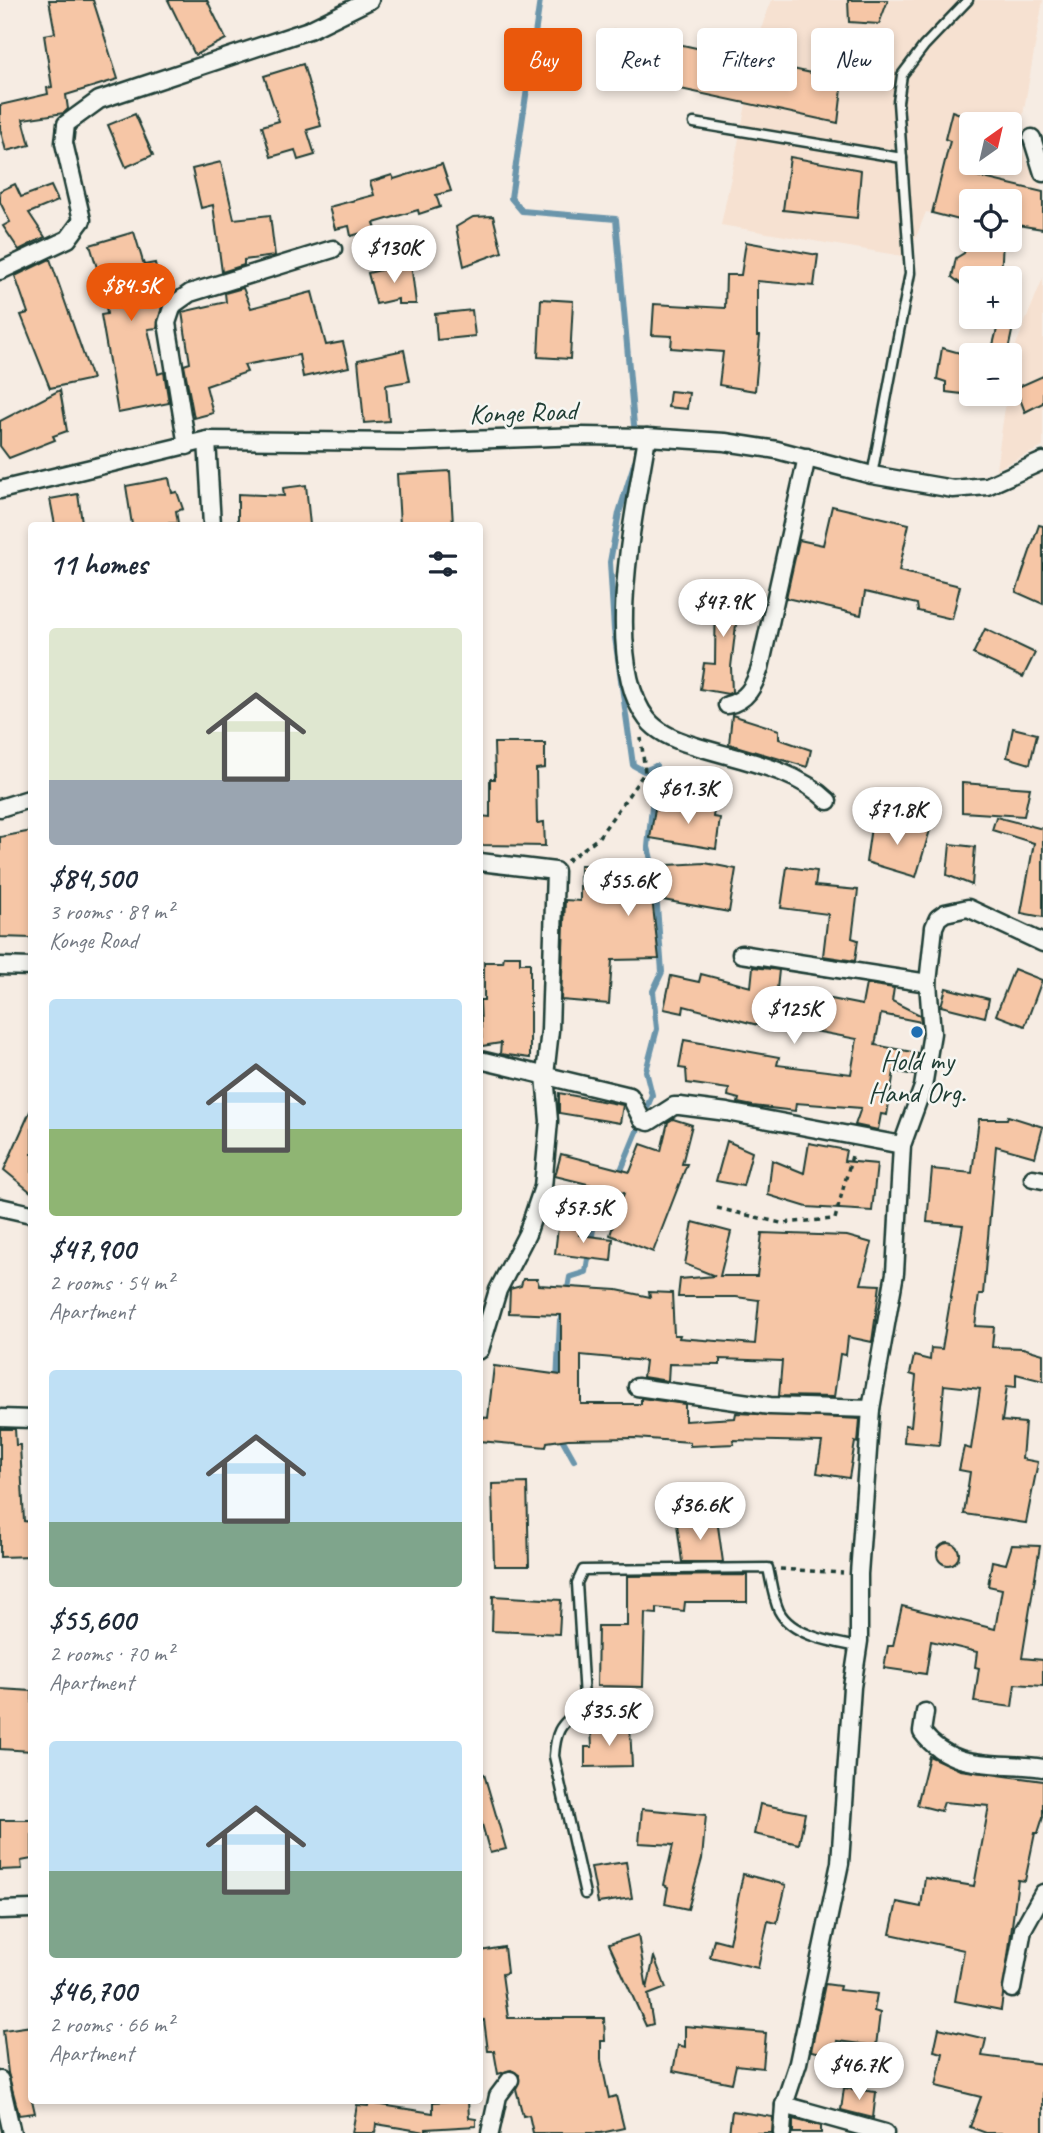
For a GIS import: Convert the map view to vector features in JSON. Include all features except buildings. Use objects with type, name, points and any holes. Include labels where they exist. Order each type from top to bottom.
[{"type":"street","points":[[0,271],[68,239],[82,219],[65,143],[66,124],[99,100],[309,30],[370,0]]},
{"type":"street","points":[[1032,138],[1043,173]]},
{"type":"street","points":[[187,446],[167,323],[173,305],[190,293],[333,249]]},
{"type":"street","name":"Konge Road","points":[[0,490],[207,440],[411,442],[582,436],[647,437],[725,442],[807,457],[873,475],[972,489],[1010,479],[1043,461]]},
{"type":"street","points":[[647,437],[624,582],[628,669],[640,708],[647,719],[673,738],[791,775],[815,788],[828,801]]},
{"type":"street","points":[[207,440],[212,522]]},
{"type":"street","points":[[727,705],[738,703],[747,695],[761,668],[807,457]]},
{"type":"street","points":[[0,808],[28,800]]},
{"type":"street","points":[[483,862],[555,871],[550,1030],[545,1075],[549,1121],[539,1204],[498,1290],[483,1340]]},
{"type":"street","points":[[782,2133],[784,2105],[798,2063],[840,1863],[852,1688],[858,1647],[859,1574],[871,1409],[895,1273],[902,1145],[923,1087],[932,1033],[928,982],[934,927],[937,918],[945,913],[968,908],[1043,943]]},
{"type":"street","points":[[741,954],[928,982]]},
{"type":"street","points":[[0,966],[28,967]]},
{"type":"street","points":[[483,1061],[630,1096],[642,1120],[649,1122],[674,1106],[680,1106],[727,1112],[902,1145]]},
{"type":"street","points":[[0,1207],[28,1214]]},
{"type":"street","points":[[637,1387],[770,1406],[871,1409]]},
{"type":"street","points":[[0,1418],[28,1419]]},
{"type":"street","points":[[925,1712],[922,1732],[945,1754],[961,1762],[1043,1768]]},
{"type":"street","points":[[1012,1989],[1023,1929],[1043,1893]]},
{"type":"street","points":[[0,1910],[28,1909]]},
{"type":"street","points":[[0,2080],[12,2133]]},
{"type":"street","points":[[490,2133],[498,2096],[510,2080]]},
{"type":"street","points":[[784,2105],[885,2133]]},
{"type":"lane","points":[[873,475],[910,273],[898,102],[902,75],[924,46],[968,0]]},
{"type":"lane","points":[[694,123],[902,158]]},
{"type":"lane","points":[[585,1894],[554,1756],[556,1734],[561,1724],[580,1708],[584,1698],[578,1611],[579,1575],[589,1569],[768,1568],[779,1611],[790,1624],[830,1641],[858,1647]]},
{"type":"path","points":[[555,871],[598,838],[645,772],[640,708]]},
{"type":"path","points":[[717,1208],[781,1223],[835,1219],[852,1156]]},
{"type":"path","points":[[768,1568],[859,1574]]},
{"type":"shaded area","points":[[772,0],[1043,0],[1022,121],[1022,112],[959,112],[959,175],[1022,175],[1022,152],[1042,189],[1028,226],[1022,225],[1022,189],[959,189],[959,217],[926,212],[908,257],[721,225],[749,91],[797,91],[797,28],[762,28]]},
{"type":"shaded area","points":[[1043,278],[1043,447],[996,469],[1005,406],[1022,406],[1022,343],[1017,343]]},
{"type":"waterway","points":[[540,0],[511,198],[522,211],[616,219],[634,425]]},
{"type":"waterway","points":[[635,461],[619,513],[610,562],[614,630],[633,765],[644,771],[656,766]]},
{"type":"waterway","points":[[654,872],[648,847],[656,766]]},
{"type":"waterway","points":[[619,1175],[652,1095],[646,1071],[657,1029],[653,991],[662,972],[656,893]]},
{"type":"waterway","points":[[591,1242],[593,1229],[616,1185]]},
{"type":"waterway","points":[[567,1294],[570,1277],[586,1272],[589,1252]]},
{"type":"waterway","points":[[557,1383],[560,1320],[565,1312]]},
{"type":"waterway","points":[[560,1435],[574,1460]]},
{"type":"place","name":"Hold my Hand Org.","points":[[917,1032]]}]
